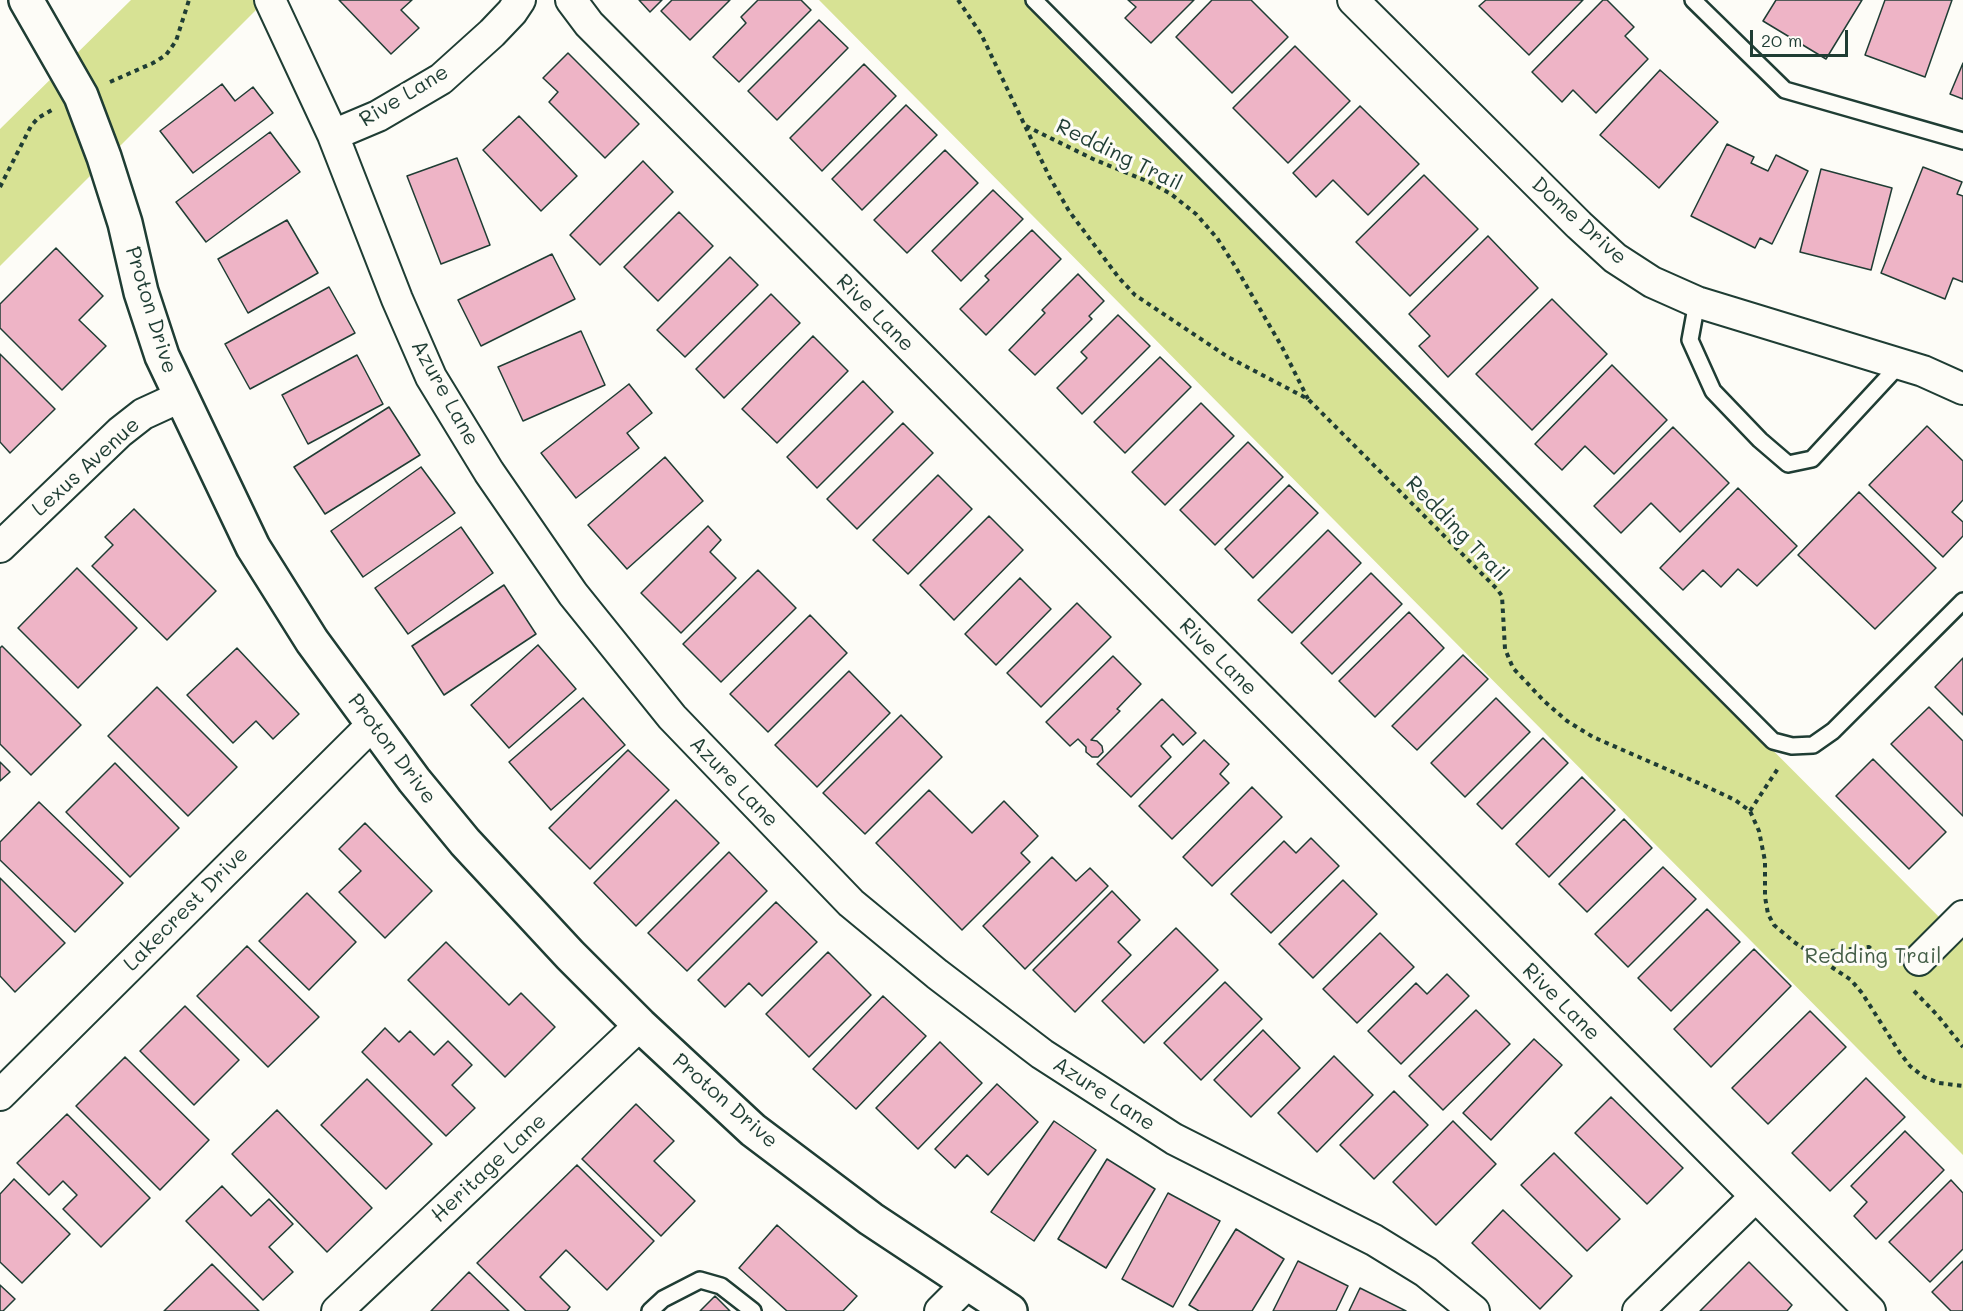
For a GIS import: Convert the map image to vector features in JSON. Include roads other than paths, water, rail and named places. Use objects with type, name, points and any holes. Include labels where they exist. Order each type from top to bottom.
[{"type":"street","name":"Proton Drive","points":[[26,0],[85,106],[125,224],[141,292],[162,356],[253,547],[312,641],[414,780],[465,842],[570,955],[640,1025],[753,1130],[871,1219],[1010,1311]]},
{"type":"street","name":"Azure Lane","points":[[270,0],[333,135],[397,299],[431,377],[489,472],[573,594],[672,717],[851,903],[1042,1054],[1174,1139],[1374,1240],[1426,1272],[1474,1311]]},
{"type":"street","name":"Rive Lane","points":[[333,135],[378,116],[441,79],[492,33],[520,0]]},
{"type":"street","name":"Rive Lane","points":[[571,0],[597,33],[1870,1311]]},
{"type":"street","name":"Dome Drive","points":[[1353,0],[1571,217],[1615,258],[1652,282],[1697,302],[1923,371],[1963,389]]},
{"type":"street","name":"Lexus Avenue","points":[[0,547],[120,432],[143,414],[180,397]]},
{"type":"street","name":"Lakecrest Drive","points":[[0,1095],[373,724]]},
{"type":"street","points":[[1919,960],[1963,916]]},
{"type":"street","name":"Heritage Lane","points":[[337,1311],[640,1025]]},
{"type":"street","points":[[1638,1311],[1755,1197]]},
{"type":"street","points":[[940,1311],[967,1284]]},
{"type":"lane","points":[[1034,0],[1773,741],[1792,746],[1813,745],[1833,731],[1963,601]]},
{"type":"lane","points":[[1693,0],[1785,90],[1963,141]]},
{"type":"lane","points":[[1697,302],[1690,340],[1713,391],[1760,440],[1788,464],[1812,459],[1900,364]]},
{"type":"lane","points":[[650,1311],[663,1299],[700,1280],[721,1286],[753,1311]]},
{"type":"park label","name":"Redding Trail","points":[[1873,957]]}]
